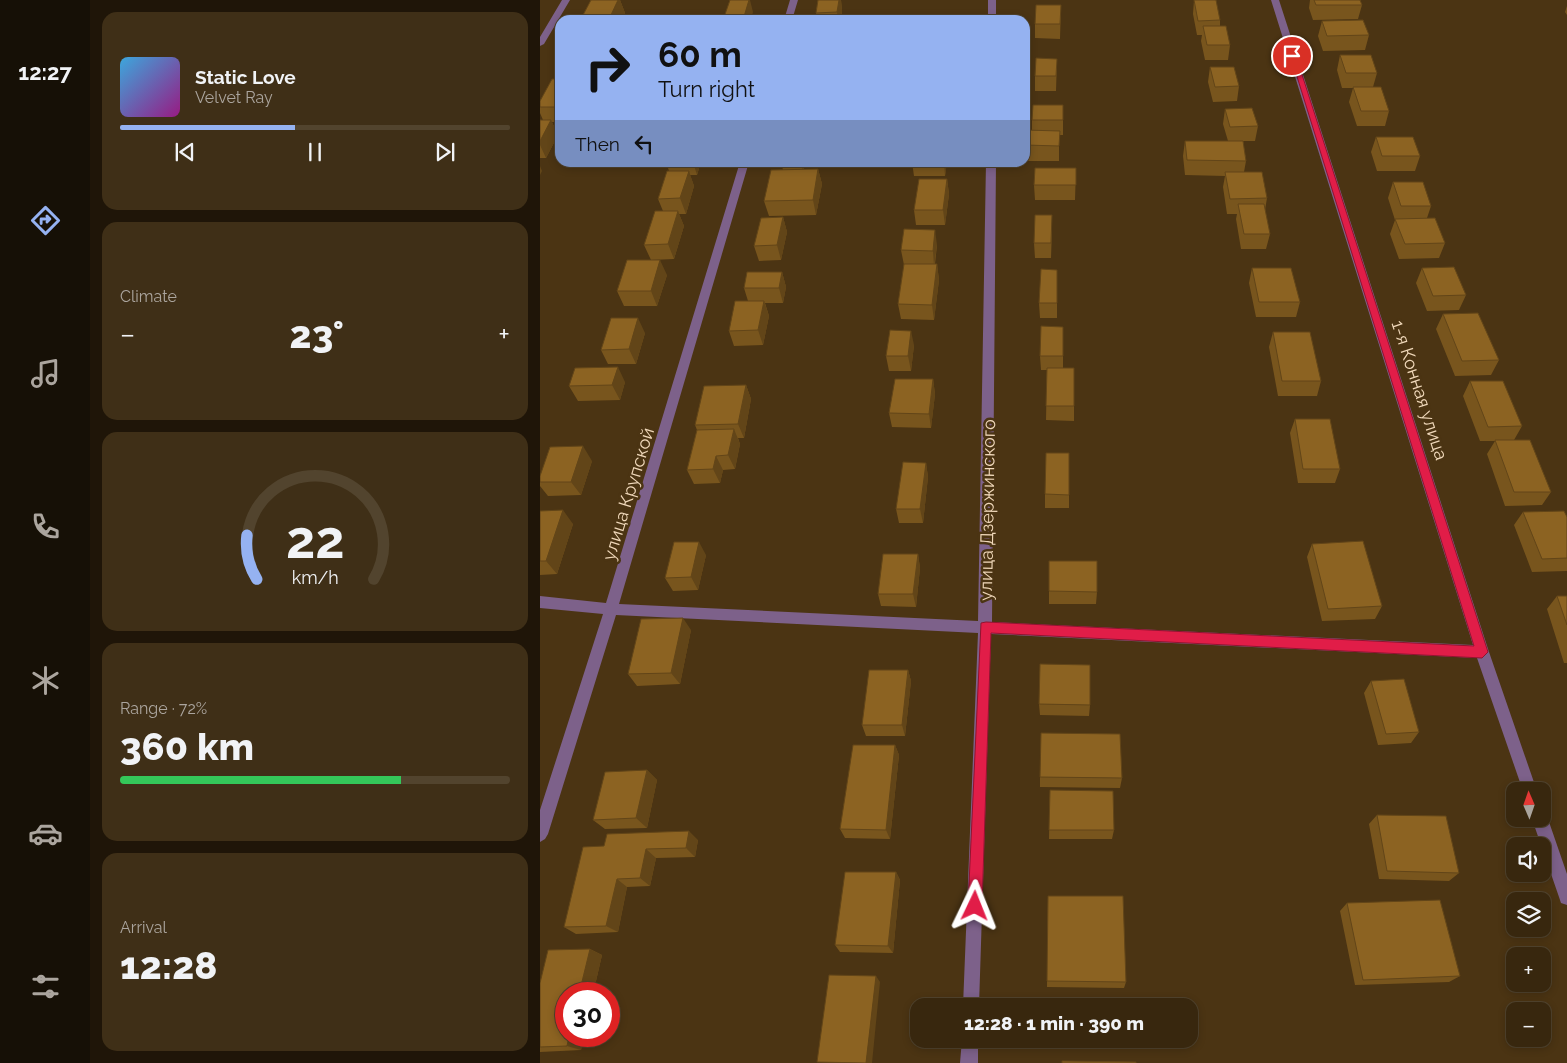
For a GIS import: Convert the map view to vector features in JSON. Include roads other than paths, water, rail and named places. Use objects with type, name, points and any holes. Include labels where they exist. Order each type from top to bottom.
[{"type":"street","points":[[557,15],[566,0]]},
{"type":"street","points":[[790,15],[794,0]]},
{"type":"street","points":[[992,0],[992,15]]},
{"type":"street","name":"1-я Конная улица","points":[[1275,0],[1482,652],[1527,782]]},
{"type":"street","points":[[540,44],[555,19]]},
{"type":"street","name":"улица Крупской","points":[[540,834],[611,609],[744,167]]},
{"type":"street","name":"улица Дзержинского","points":[[971,998],[986,627],[991,167]]},
{"type":"street","points":[[540,602],[611,609],[1482,652]]},
{"type":"street","points":[[1543,828],[1567,897]]},
{"type":"street","points":[[969,1063],[970,1048]]}]
